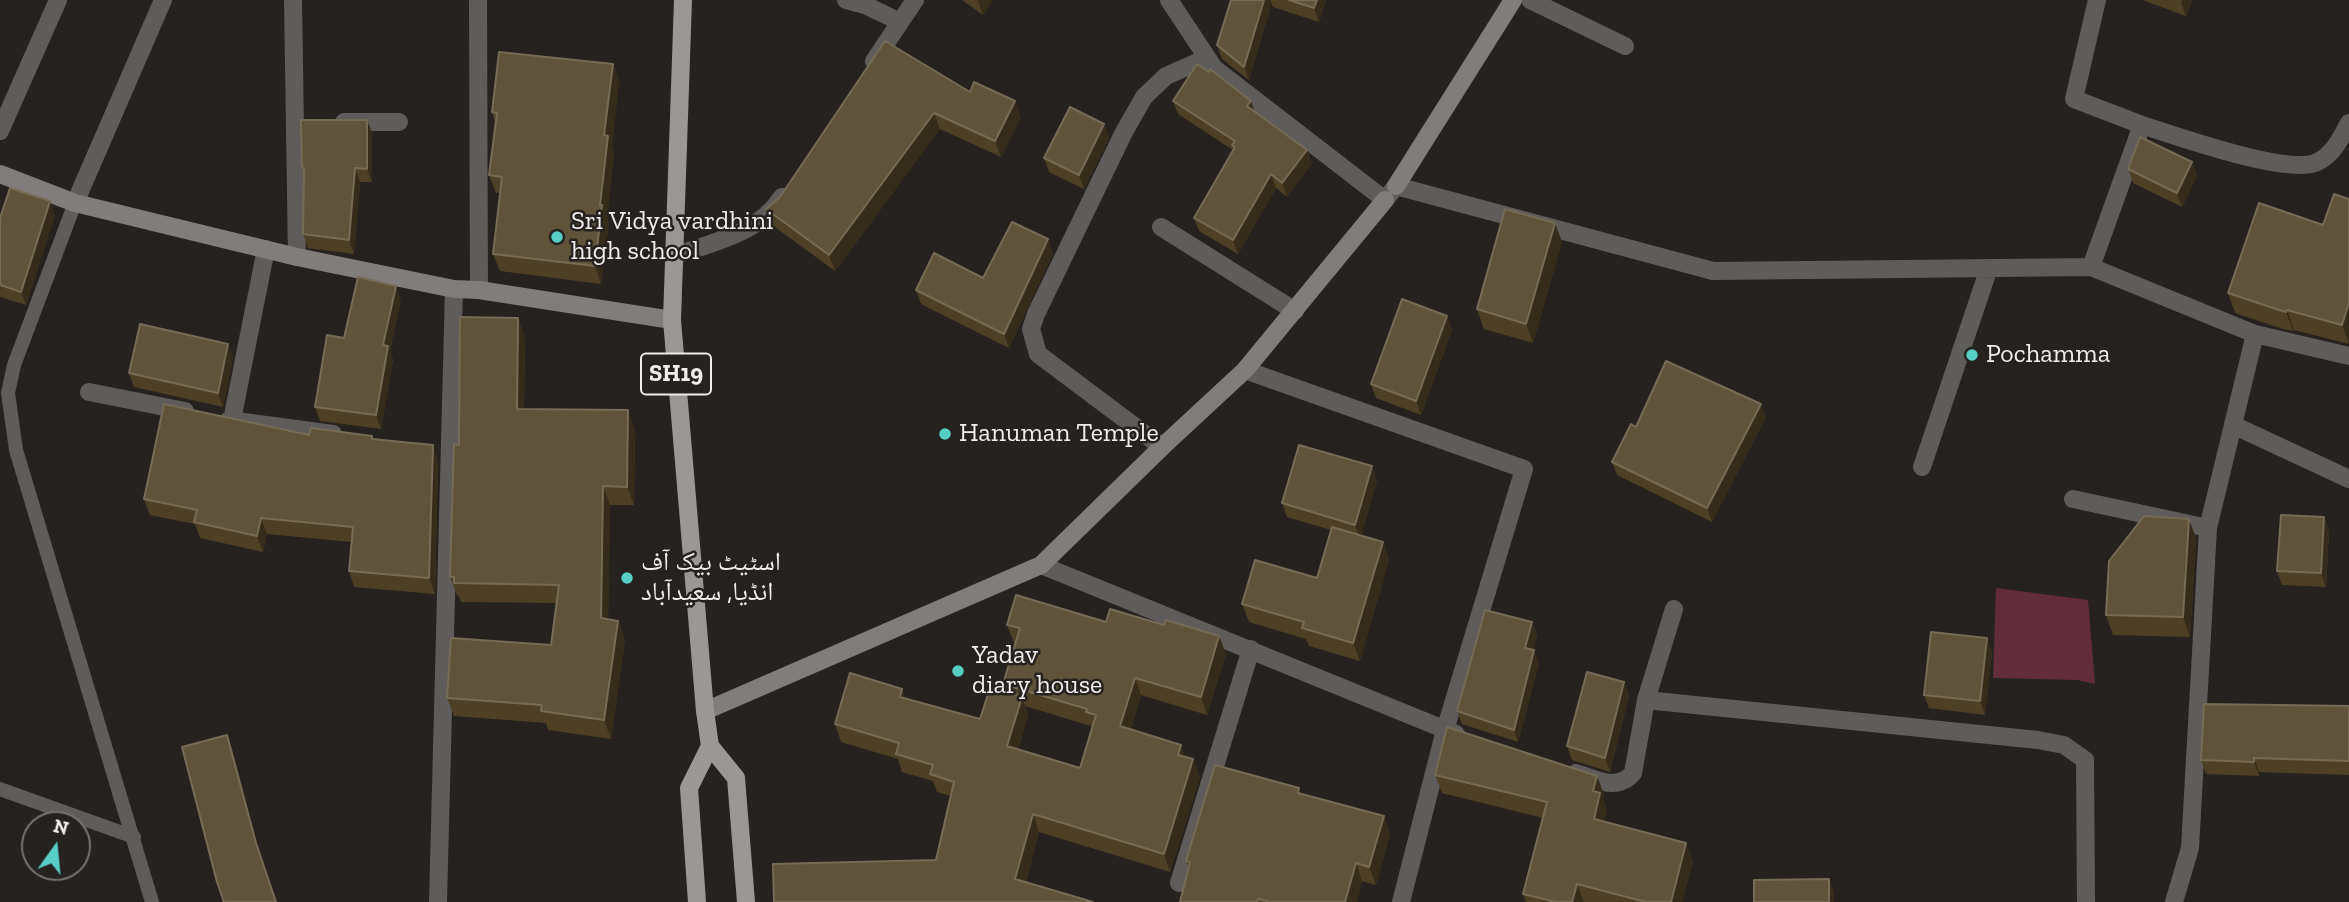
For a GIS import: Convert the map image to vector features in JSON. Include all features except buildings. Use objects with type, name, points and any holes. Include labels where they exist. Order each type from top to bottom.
[{"type":"main road","name":"SH19","points":[[683,0],[671,320],[710,746]]},
{"type":"main road","points":[[697,902],[688,788],[710,746],[736,778],[746,902]]},
{"type":"street","points":[[0,131],[58,0]]},
{"type":"street","points":[[75,203],[163,0]]},
{"type":"street","points":[[293,0],[308,122],[297,257]]},
{"type":"street","points":[[478,0],[480,290]]},
{"type":"street","points":[[846,0],[866,5],[900,22]]},
{"type":"street","points":[[862,80],[915,0]]},
{"type":"street","points":[[1169,0],[1214,68],[1391,193],[1713,271],[2091,267],[2255,334],[2349,356]]},
{"type":"street","points":[[705,711],[1041,565],[1245,370],[1391,193],[1513,0]]},
{"type":"street","points":[[1531,0],[1625,46]]},
{"type":"street","points":[[2096,0],[2074,99],[2142,125],[2277,163],[2313,164],[2331,154],[2349,123]]},
{"type":"street","points":[[1162,447],[1038,354],[1031,329],[1118,144],[1144,97],[1166,76],[1207,58]]},
{"type":"street","points":[[308,122],[400,122]]},
{"type":"street","points":[[2091,267],[2142,125]]},
{"type":"street","points":[[0,174],[75,203],[297,257],[454,289],[480,290],[671,320]]},
{"type":"street","points":[[674,256],[753,227],[776,207],[791,184]]},
{"type":"street","points":[[1161,227],[1294,311]]},
{"type":"street","points":[[232,420],[266,249]]},
{"type":"street","points":[[1922,467],[1989,268]]},
{"type":"street","points":[[438,902],[443,449],[454,289]]},
{"type":"street","points":[[2174,902],[2190,848],[2208,528],[2255,334]]},
{"type":"street","points":[[1245,370],[1524,470],[1445,730],[1401,902]]},
{"type":"street","points":[[89,392],[232,420],[355,437]]},
{"type":"street","points":[[2233,425],[2349,479]]},
{"type":"street","points":[[2073,499],[2208,528]]},
{"type":"street","points":[[1041,565],[1468,738]]},
{"type":"street","points":[[1562,768],[1609,784],[1627,780],[1633,772],[1646,700],[1674,609]]},
{"type":"street","points":[[1179,883],[1251,649]]},
{"type":"street","points":[[1646,700],[2038,740],[2064,745],[2085,760],[2086,902]]},
{"type":"lane","points":[[75,203],[14,365],[8,393],[16,450],[152,902]]},
{"type":"lane","points":[[0,789],[134,837]]},
{"type":"shaded area","points":[[1996,588],[2088,600],[2095,684],[2077,680],[1993,678]]},
{"type":"place","name":"Sri Vidya vardhini high school","points":[[557,237]]},
{"type":"place","name":"Pochamma","points":[[1972,355]]},
{"type":"place","name":"Hanuman Temple","points":[[945,434]]},
{"type":"place","name":"اسٹیٹ بیک آف انڈیا, سعیدآباد","points":[[627,578]]},
{"type":"place","name":"Yadav diary house","points":[[958,671]]}]
